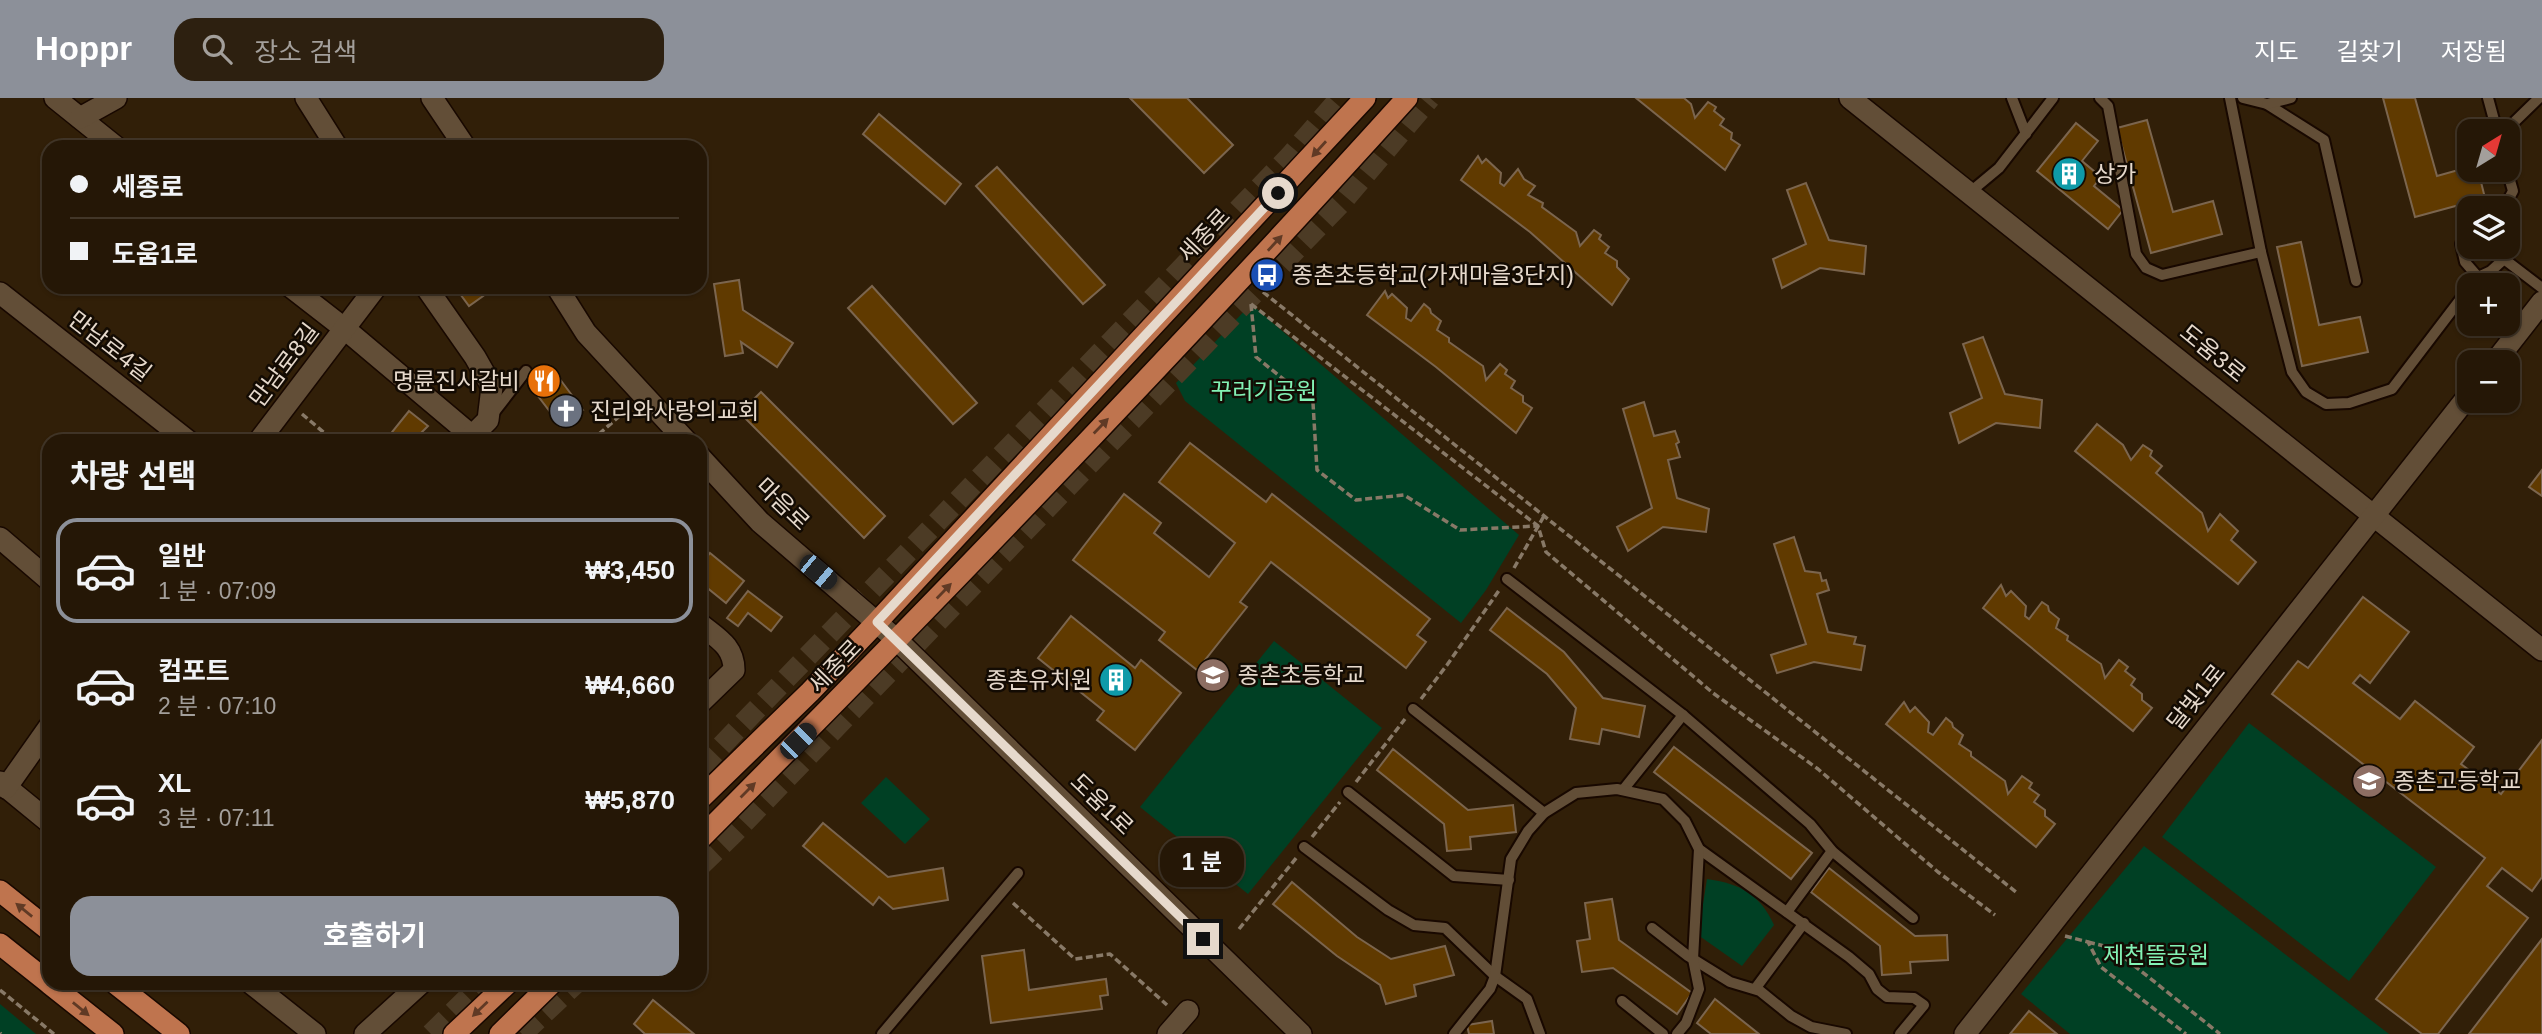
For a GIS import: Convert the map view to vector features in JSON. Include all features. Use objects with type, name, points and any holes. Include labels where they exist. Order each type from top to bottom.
[{"type":"main road","name":"세종로","points":[[707,792],[877,622],[1365,98]]},
{"type":"main road","name":"세종로","points":[[707,832],[897,640],[1302,214],[1407,98]]},
{"type":"main road","points":[[0,891],[42,924]]},
{"type":"main road","points":[[0,944],[42,977]]},
{"type":"main road","points":[[58,990],[113,1034]]},
{"type":"main road","points":[[124,990],[179,1034]]},
{"type":"main road","points":[[454,1034],[501,990]]},
{"type":"main road","points":[[500,1034],[545,990]]},
{"type":"street","points":[[55,98],[107,140]]},
{"type":"street","points":[[80,118],[117,98]]},
{"type":"street","points":[[306,98],[333,140]]},
{"type":"street","points":[[432,98],[460,140]]},
{"type":"street","name":"도움3로","points":[[1850,98],[2542,650]]},
{"type":"street","name":"만남로4길","points":[[0,293],[179,434]]},
{"type":"street","points":[[300,294],[470,434]]},
{"type":"street","name":"만남로8길","points":[[264,434],[371,294]]},
{"type":"street","points":[[431,294],[475,356],[492,387],[488,420],[478,434]]},
{"type":"street","points":[[561,294],[586,333],[679,434]]},
{"type":"street","points":[[2504,350],[2542,302]]},
{"type":"street","name":"달빛1로","points":[[1965,1034],[2457,410]]},
{"type":"street","name":"마음로","points":[[707,465],[760,522],[897,640]]},
{"type":"street","points":[[0,538],[42,574]]},
{"type":"street","points":[[707,630],[727,647],[734,657],[734,670],[707,697]]},
{"type":"street","name":"도움1로","points":[[897,640],[1301,1034]]},
{"type":"street","points":[[42,736],[3,785],[42,816]]},
{"type":"street","points":[[260,990],[315,1034]]},
{"type":"street","points":[[365,1034],[413,990]]},
{"type":"lane","points":[[2012,98],[2026,134]]},
{"type":"lane","points":[[1969,193],[1999,168],[2053,98]]},
{"type":"lane","points":[[2100,98],[2108,106],[2136,254],[2146,268],[2162,275],[2261,253]]},
{"type":"lane","points":[[2230,98],[2261,253],[2292,372],[2306,392],[2326,404],[2349,403],[2392,389],[2457,305]]},
{"type":"lane","points":[[2243,98],[2267,104],[2324,140],[2356,281]]},
{"type":"lane","points":[[2267,104],[2291,98]]},
{"type":"lane","points":[[2488,98],[2494,119]]},
{"type":"lane","points":[[2517,119],[2539,98]]},
{"type":"lane","points":[[2488,273],[2504,259],[2542,288]]},
{"type":"lane","points":[[488,420],[526,371]]},
{"type":"lane","points":[[1507,579],[1683,715],[1810,824],[1832,851],[1913,918]]},
{"type":"lane","points":[[1413,709],[1544,813]]},
{"type":"lane","points":[[1623,790],[1683,715]]},
{"type":"lane","points":[[1454,1034],[1490,989],[1495,976],[1511,859],[1528,831],[1544,813],[1576,793],[1617,789],[1663,799],[1685,821],[1699,849],[1804,923],[1870,974],[1877,989],[1888,997],[1914,998],[1924,1005],[1900,1034]]},
{"type":"lane","points":[[1348,792],[1454,876],[1508,880]]},
{"type":"lane","points":[[1304,847],[1388,910],[1414,925],[1445,928],[1495,976],[1527,999],[1540,1034]]},
{"type":"lane","points":[[1677,1034],[1686,1023],[1699,989],[1693,958],[1699,849]]},
{"type":"lane","points":[[1787,912],[1832,851]]},
{"type":"lane","points":[[882,1034],[1018,873]]},
{"type":"lane","points":[[1755,989],[1804,923]]},
{"type":"lane","points":[[1652,928],[1730,982],[1755,989],[1790,1016],[1811,1027],[1846,1034]]},
{"type":"lane","points":[[1622,1001],[1663,1034]]},
{"type":"path","points":[[1263,292],[2016,892]]},
{"type":"path","points":[[1538,526],[1460,530],[1404,495],[1356,500],[1317,470],[1313,403],[1256,357],[1251,304],[1538,526],[1546,552],[1713,693],[1818,769],[1938,872],[1995,915]]},
{"type":"path","points":[[297,410],[326,434]]},
{"type":"path","points":[[599,434],[623,413]]},
{"type":"path","points":[[1239,929],[1447,665],[1507,579],[1544,516]]},
{"type":"path","points":[[1002,892],[1075,959],[1110,954],[1179,1021]]},
{"type":"path","points":[[2056,934],[2112,948],[2220,1034]]},
{"type":"path","points":[[2088,942],[2101,967],[2186,1034]]},
{"type":"path","points":[[0,990],[54,1034]]},
{"type":"green space","name":"꾸러기공원","points":[[1251,304],[1519,535],[1486,590],[1461,623],[1185,401],[1176,383]]},
{"type":"green space","points":[[1274,641],[1382,728],[1248,894],[1140,807]]},
{"type":"green space","points":[[2249,723],[2436,867],[2349,981],[2162,837]]},
{"type":"green space","points":[[886,777],[930,819],[905,844],[861,803]]},
{"type":"green space","name":"제천뜰공원","points":[[2144,846],[2389,1034],[2070,1034],[2021,994]]},
{"type":"green space","points":[[1707,879],[1739,887],[1747,892],[1762,905],[1774,925],[1742,966],[1698,935]]},
{"type":"green space","points":[[0,1004],[36,1034],[0,1034]]},
{"type":"building","points":[[1130,98],[1187,98],[1233,145],[1204,173]]},
{"type":"building","points":[[1636,98],[1684,98],[1691,104],[1695,118],[1708,102],[1716,107],[1714,111],[1724,119],[1720,125],[1732,133],[1731,139],[1740,145],[1725,170]]},
{"type":"building","points":[[2383,98],[2415,98],[2437,176],[2457,170],[2457,182],[2481,182],[2484,196],[2457,196],[2457,206],[2415,217]]},
{"type":"building","points":[[879,114],[961,184],[945,204],[863,134]]},
{"type":"building","points":[[2147,120],[2173,212],[2213,201],[2222,234],[2151,253],[2117,128]]},
{"type":"building","name":"상가","points":[[2076,123],[2098,141],[2082,161],[2101,177],[2094,186],[2123,210],[2108,229],[2037,171]]},
{"type":"building","points":[[1478,156],[1482,163],[1486,159],[1501,173],[1500,183],[1504,186],[1518,169],[1524,179],[1535,186],[1528,195],[1543,203],[1542,207],[1576,232],[1580,246],[1594,230],[1601,235],[1599,239],[1609,247],[1605,253],[1617,261],[1617,267],[1629,279],[1612,305],[1530,232],[1461,180]]},
{"type":"building","points":[[997,167],[1105,285],[1083,304],[976,186]]},
{"type":"building","points":[[1806,183],[1829,240],[1866,246],[1864,274],[1820,268],[1782,288],[1773,259],[1806,244],[1787,190]]},
{"type":"building","points":[[2301,242],[2319,325],[2360,317],[2368,352],[2302,366],[2277,247]]},
{"type":"building","points":[[739,280],[743,310],[793,343],[777,367],[741,342],[743,353],[725,356],[714,284]]},
{"type":"building","points":[[872,286],[977,403],[953,424],[848,308]]},
{"type":"building","points":[[1385,291],[1388,298],[1392,294],[1407,308],[1406,318],[1411,321],[1424,304],[1430,309],[1441,321],[1437,330],[1483,366],[1486,380],[1500,364],[1507,370],[1505,374],[1515,381],[1511,388],[1523,396],[1523,402],[1532,408],[1516,433],[1367,315]]},
{"type":"building","points":[[460,294],[486,294],[469,306]]},
{"type":"building","points":[[1983,337],[2005,394],[2042,400],[2040,428],[1996,423],[1959,443],[1950,413],[1982,398],[1963,344]]},
{"type":"building","points":[[550,366],[583,410],[561,426],[528,383]]},
{"type":"building","points":[[761,392],[885,516],[864,538],[740,413]]},
{"type":"building","points":[[1644,402],[1654,436],[1675,431],[1679,442],[1676,444],[1680,457],[1668,460],[1677,498],[1709,509],[1706,532],[1663,527],[1628,551],[1617,527],[1652,508],[1623,409]]},
{"type":"building","points":[[409,411],[428,426],[422,432],[425,434],[390,434]]},
{"type":"building","points":[[2097,424],[2123,445],[2131,460],[2143,445],[2152,451],[2150,456],[2162,466],[2156,473],[2202,513],[2208,531],[2220,514],[2238,531],[2231,540],[2256,562],[2238,584],[2075,451]]},
{"type":"building","points":[[1190,443],[1266,502],[1272,494],[1430,619],[1417,635],[1426,642],[1406,668],[1271,562],[1240,602],[1247,607],[1197,670],[1159,640],[1165,632],[1073,560],[1124,494],[1161,523],[1154,533],[1209,577],[1235,543],[1159,482]]},
{"type":"building","points":[[2542,470],[2542,496],[2529,487]]},
{"type":"building","points":[[1794,537],[1805,571],[1820,573],[1822,581],[1826,580],[1829,590],[1817,594],[1828,632],[1856,637],[1854,644],[1865,646],[1861,670],[1814,662],[1777,673],[1771,655],[1806,644],[1774,544]]},
{"type":"building","points":[[710,553],[744,581],[726,603],[707,588],[707,557]]},
{"type":"building","points":[[2001,585],[2006,596],[2011,591],[2026,606],[2025,616],[2029,619],[2042,602],[2048,606],[2049,611],[2059,619],[2056,628],[2068,636],[2067,640],[2101,664],[2105,678],[2119,660],[2128,667],[2125,671],[2135,679],[2131,685],[2152,708],[2133,731],[1983,608]]},
{"type":"building","points":[[748,591],[782,617],[771,631],[748,613],[738,626],[727,618]]},
{"type":"building","points":[[2363,597],[2409,632],[2370,683],[2360,675],[2353,683],[2400,719],[2415,701],[2474,747],[2461,764],[2501,794],[2542,740],[2542,877],[2532,891],[2502,868],[2487,886],[2528,918],[2438,1034],[2422,1034],[2376,999],[2485,858],[2272,694],[2298,661],[2308,668]]},
{"type":"building","points":[[1507,608],[1564,652],[1603,698],[1645,706],[1639,737],[1602,729],[1599,744],[1570,739],[1576,708],[1547,674],[1490,630]]},
{"type":"building","name":"종촌유치원","points":[[1071,616],[1135,668],[1141,660],[1181,693],[1135,750],[1097,720],[1104,711],[1038,658]]},
{"type":"building","points":[[1904,702],[1910,712],[1915,707],[1929,722],[1928,732],[1933,735],[1946,718],[1952,723],[1963,735],[1959,744],[2005,781],[2008,794],[2022,776],[2032,783],[2029,788],[2039,795],[2034,802],[2045,810],[2045,816],[2055,824],[2036,847],[1886,724]]},
{"type":"building","points":[[1674,747],[1812,853],[1791,879],[1654,772]]},
{"type":"building","points":[[1393,749],[1468,810],[1513,805],[1516,832],[1470,837],[1471,849],[1447,851],[1444,824],[1377,770]]},
{"type":"building","points":[[823,823],[888,877],[943,868],[948,900],[893,909],[879,897],[873,905],[803,846]]},
{"type":"building","points":[[1829,868],[1915,936],[1947,935],[1948,960],[1910,962],[1911,973],[1882,975],[1880,946],[1811,892]]},
{"type":"building","points":[[1292,882],[1357,937],[1391,959],[1445,946],[1454,975],[1414,985],[1416,996],[1386,1004],[1380,985],[1337,956],[1273,904]]},
{"type":"building","points":[[1612,899],[1619,940],[1692,993],[1677,1014],[1613,968],[1582,972],[1577,941],[1590,939],[1585,903]]},
{"type":"building","points":[[2542,939],[2542,1034],[2469,1034]]},
{"type":"building","points":[[1024,950],[1029,990],[1106,979],[1108,995],[1100,996],[1102,1009],[991,1023],[982,956]]},
{"type":"building","points":[[1715,999],[1759,1034],[1711,1034],[1697,1023]]},
{"type":"building","points":[[653,1000],[694,1034],[645,1034],[634,1024]]},
{"type":"building","points":[[2029,1011],[2057,1034],[2010,1034]]},
{"type":"building","points":[[1492,1021],[1494,1034],[1469,1034],[1467,1025]]},
{"type":"tunnel","points":[[707,761],[1290,156],[1340,98]]},
{"type":"tunnel","points":[[707,859],[1343,201],[1430,98]]},
{"type":"tunnel","points":[[431,1034],[476,990]]},
{"type":"tunnel","points":[[522,1034],[569,990]]},
{"type":"place","name":"상가","points":[[2069,174]]},
{"type":"place","name":"종촌초등학교(가재마을3단지)","points":[[1267,275]]},
{"type":"place","name":"명륜진사갈비","points":[[544,381]]},
{"type":"place","name":"진리와사랑의교회","points":[[566,411]]},
{"type":"place","name":"종촌초등학교","points":[[1213,675]]},
{"type":"place","name":"종촌유치원","points":[[1116,680]]},
{"type":"place","name":"종촌고등학교","points":[[2369,781]]},
{"type":"route","points":[[1203,939],[877,622],[1278,193]]}]
